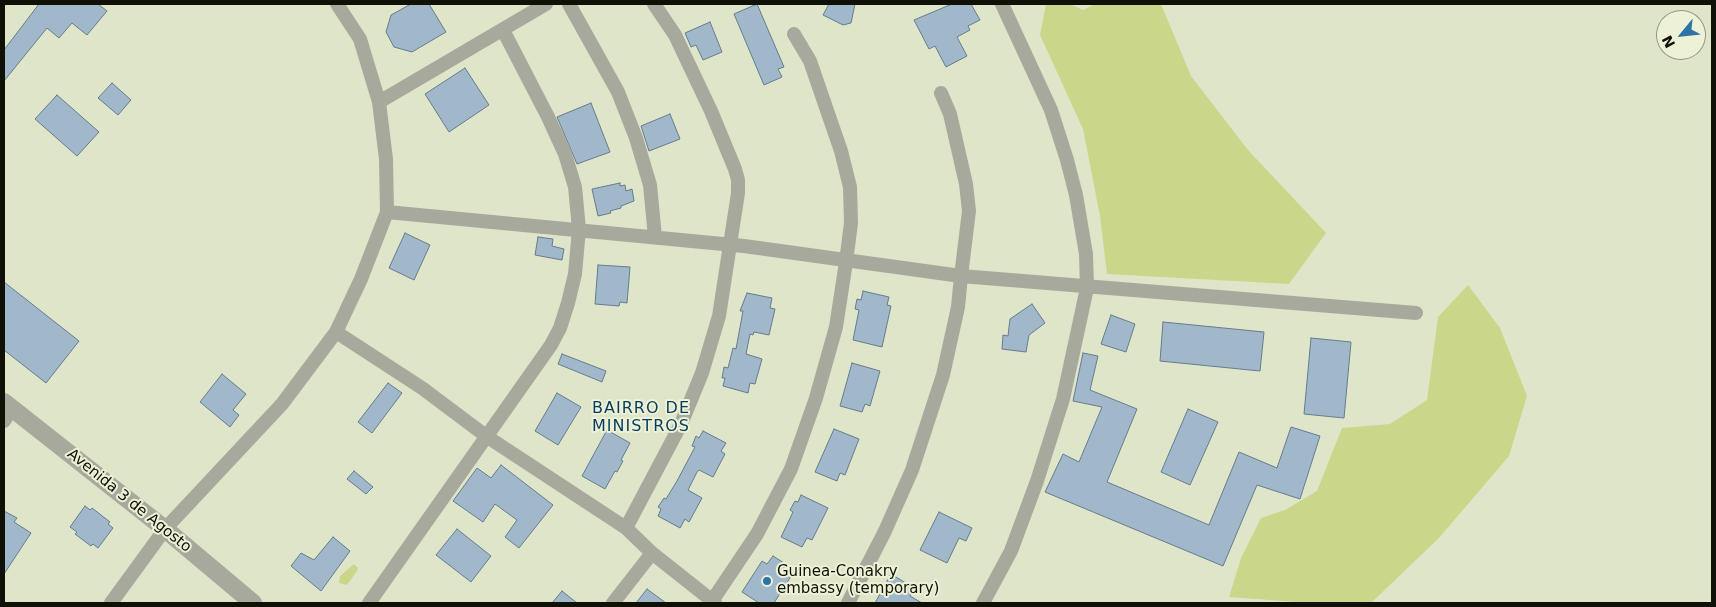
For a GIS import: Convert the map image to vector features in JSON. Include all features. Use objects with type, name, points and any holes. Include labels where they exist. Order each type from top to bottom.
[{"type":"street","points":[[111,603],[165,529],[282,404],[336,332],[361,279],[387,212],[386,159],[379,102],[360,39],[337,4]]},
{"type":"street","points":[[379,102],[546,4]]},
{"type":"street","points":[[569,4],[618,92],[636,138],[650,185],[656,237]]},
{"type":"street","points":[[626,528],[681,424],[702,373],[719,316],[738,180],[711,111],[675,35],[654,4]]},
{"type":"street","points":[[983,603],[1011,551],[1037,481],[1063,399],[1087,288],[1086,254],[1076,196],[1067,160],[1051,110],[1002,4]]},
{"type":"street","points":[[369,603],[550,345],[560,328],[574,274],[579,229],[575,187],[565,154],[503,30]]},
{"type":"street","points":[[336,332],[422,388],[486,436],[626,528],[652,553],[714,602],[757,534],[791,469],[816,398],[836,328],[846,262],[851,223],[850,187],[842,151],[810,60],[794,34]]},
{"type":"street","points":[[848,603],[885,531],[912,470],[943,375],[958,307],[969,211],[966,184],[950,114],[941,93]]},
{"type":"street","points":[[387,212],[730,245],[961,276],[1087,288],[1416,312]]},
{"type":"street","name":"Avenida 3 de Agosto","points":[[7,410],[165,529],[253,603]]},
{"type":"street","points":[[613,603],[652,553]]},
{"type":"green space","points":[[1046,4],[1070,4],[1083,10],[1095,4],[1161,4],[1191,76],[1248,150],[1326,233],[1289,284],[1107,274],[1100,216],[1083,129],[1040,35]]},
{"type":"green space","points":[[1468,285],[1500,328],[1527,396],[1509,456],[1439,538],[1371,603],[1310,603],[1229,597],[1241,558],[1261,518],[1285,510],[1317,491],[1342,428],[1390,424],[1427,400],[1438,317]]},
{"type":"green space","points":[[354,564],[358,568],[357,571],[347,585],[339,583],[340,576]]},
{"type":"building","points":[[39,4],[98,4],[107,11],[87,35],[72,23],[59,38],[47,28],[4,81],[4,50]]},
{"type":"building","points":[[411,4],[429,4],[446,32],[412,52],[394,47],[386,32],[391,15]]},
{"type":"building","points":[[757,4],[784,67],[778,69],[782,77],[764,85],[734,14]]},
{"type":"building","points":[[829,4],[855,4],[851,23],[843,25],[823,15]]},
{"type":"building","points":[[952,4],[971,4],[980,20],[968,26],[970,30],[957,37],[967,56],[946,67],[935,46],[929,49],[914,20]]},
{"type":"building","points":[[710,22],[722,52],[703,60],[696,45],[691,47],[685,33]]},
{"type":"building","points":[[465,68],[489,105],[449,132],[425,94]]},
{"type":"building","points":[[112,83],[131,100],[118,115],[98,98]]},
{"type":"building","points":[[57,95],[99,132],[77,156],[35,119]]},
{"type":"building","points":[[591,103],[610,152],[577,164],[557,117]]},
{"type":"building","points":[[670,114],[680,139],[649,151],[641,126]]},
{"type":"building","points":[[620,183],[620,186],[625,185],[626,191],[632,189],[634,201],[610,211],[611,213],[598,216],[592,189]]},
{"type":"building","points":[[405,233],[430,245],[414,280],[389,268]]},
{"type":"building","points":[[538,237],[553,239],[552,246],[564,249],[562,260],[535,255]]},
{"type":"building","points":[[598,265],[630,267],[627,303],[620,302],[619,306],[595,304]]},
{"type":"building","points":[[4,282],[79,341],[46,383],[4,350]]},
{"type":"building","points":[[863,291],[889,297],[887,305],[891,306],[882,347],[853,340],[859,310],[855,309],[857,299],[861,300]]},
{"type":"building","points":[[747,293],[772,298],[770,308],[775,309],[769,335],[754,332],[753,335],[750,334],[746,354],[762,359],[755,384],[750,383],[748,393],[723,386],[725,378],[722,378],[724,367],[728,368],[733,348],[736,349],[743,311],[740,311]]},
{"type":"building","points":[[1032,304],[1045,323],[1029,335],[1026,352],[1002,349],[1003,335],[1008,336],[1010,319]]},
{"type":"building","points":[[1111,315],[1135,324],[1126,352],[1101,344]]},
{"type":"building","points":[[1163,322],[1264,332],[1260,371],[1160,361]]},
{"type":"building","points":[[1311,338],[1351,342],[1344,418],[1304,414]]},
{"type":"building","points":[[1083,353],[1098,356],[1090,390],[1137,409],[1107,482],[1209,525],[1239,452],[1277,468],[1291,427],[1320,436],[1300,499],[1257,485],[1223,566],[1045,492],[1063,454],[1079,462],[1102,407],[1073,401]]},
{"type":"building","points":[[562,354],[606,371],[602,382],[558,364]]},
{"type":"building","points":[[852,363],[880,371],[870,406],[865,404],[862,412],[840,406]]},
{"type":"building","points":[[222,374],[246,394],[233,410],[239,415],[230,427],[200,402]]},
{"type":"building","points":[[388,383],[402,393],[372,433],[358,422]]},
{"type":"building","points":[[557,393],[581,407],[558,445],[535,431]]},
{"type":"building","points":[[1188,409],[1218,422],[1190,485],[1161,472]]},
{"type":"building","points":[[834,429],[859,439],[845,475],[840,473],[837,481],[815,472]]},
{"type":"building","points":[[607,430],[630,443],[621,460],[623,461],[605,489],[582,476]]},
{"type":"building","points":[[703,431],[726,443],[721,451],[725,454],[713,477],[699,470],[697,472],[688,490],[702,498],[689,522],[685,519],[680,528],[658,516],[661,509],[658,507],[664,498],[666,499],[677,481],[695,447],[692,446],[696,436],[699,438]]},
{"type":"building","points":[[501,465],[553,505],[519,548],[505,537],[517,520],[495,504],[483,522],[453,501],[477,468],[491,478]]},
{"type":"building","points":[[354,471],[373,487],[366,494],[347,479]]},
{"type":"building","points":[[801,495],[828,508],[812,540],[807,538],[802,547],[781,537],[793,512],[790,510],[795,501],[798,502]]},
{"type":"building","points":[[85,506],[90,510],[92,508],[110,522],[108,524],[113,528],[98,548],[93,544],[91,546],[75,534],[77,532],[70,527]]},
{"type":"building","points":[[4,511],[17,518],[14,522],[31,533],[4,574]]},
{"type":"building","points":[[939,512],[972,528],[966,541],[959,538],[947,563],[920,550]]},
{"type":"building","points":[[457,529],[491,556],[471,582],[436,555]]},
{"type":"building","points":[[333,537],[350,551],[321,591],[291,566],[301,553],[314,560]]},
{"type":"building","points":[[773,556],[795,570],[774,603],[759,603],[742,592],[762,561],[767,564]]},
{"type":"building","points":[[891,574],[914,588],[910,596],[922,603],[875,603]]},
{"type":"building","points":[[647,589],[666,603],[636,603]]},
{"type":"building","points":[[562,591],[577,603],[552,603]]},
{"type":"place","name":"Guinea-Conakry embassy (temporary)","points":[[767,581]]},
{"type":"district","name":"BAIRRO DE MINISTROS","points":[[641,418]]}]
